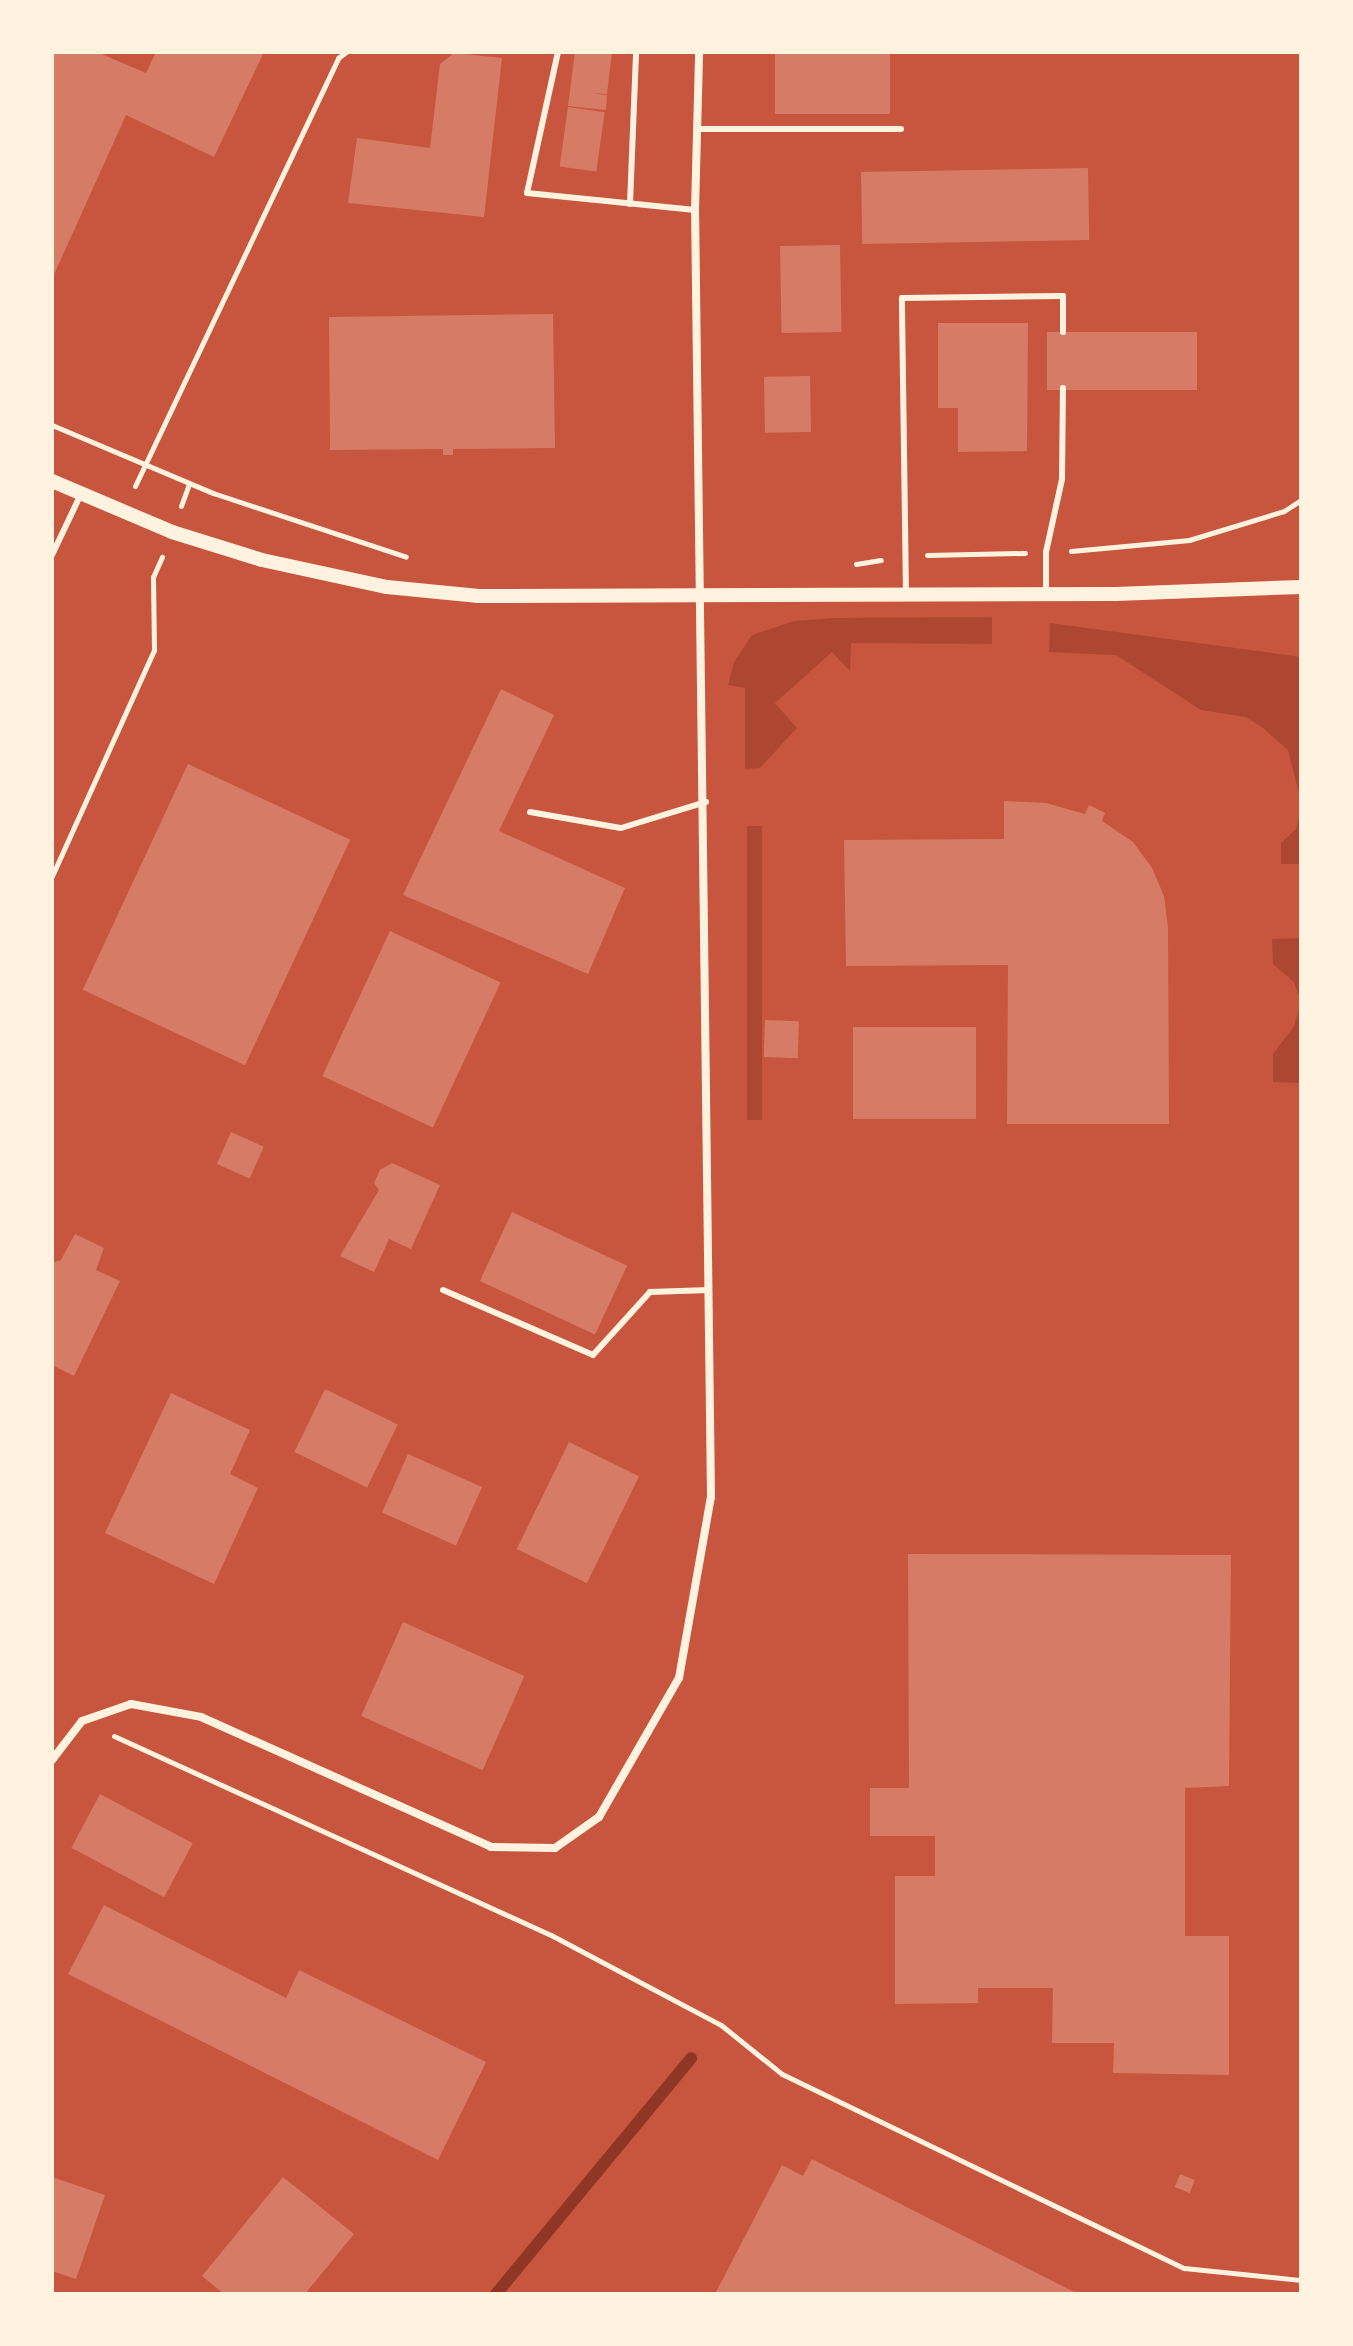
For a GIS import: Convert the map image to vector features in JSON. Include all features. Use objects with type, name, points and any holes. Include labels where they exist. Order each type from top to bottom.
[{"type":"street","points":[[52,1760],[82,1721],[131,1704],[201,1717],[491,1847],[555,1848],[599,1817],[679,1678],[711,1497],[706,802],[695,210],[699,52]]},
{"type":"street","points":[[52,481],[172,532],[325,577],[387,587],[526,599],[1046,595],[1301,587]]},
{"type":"lane","points":[[558,52],[527,193],[695,210]]},
{"type":"lane","points":[[630,204],[636,52]]},
{"type":"lane","points":[[697,129],[901,129]]},
{"type":"lane","points":[[906,595],[902,298],[1063,296],[1063,332]]},
{"type":"lane","points":[[1046,595],[1046,552],[1062,479],[1063,388]]},
{"type":"lane","points":[[52,555],[81,494]]},
{"type":"lane","points":[[530,812],[621,828],[706,802]]},
{"type":"lane","points":[[443,1290],[593,1355],[650,1292],[709,1290]]},
{"type":"path","points":[[125,513],[153,442],[338,58],[346,52]]},
{"type":"path","points":[[52,876],[154,650],[153,577],[189,484]]},
{"type":"path","points":[[82,1721],[551,1935],[721,2025],[782,2074],[1184,2268],[1301,2280]]},
{"type":"shaded area","points":[[992,617],[992,644],[851,643],[850,671],[832,652],[775,703],[797,728],[760,768],[745,769],[745,688],[728,685],[734,662],[752,635],[794,621]]},
{"type":"shaded area","points":[[1050,623],[1301,657],[1301,801],[1288,750],[1263,728],[1246,717],[1201,710],[1116,655],[1049,652]]},
{"type":"shaded area","points":[[1301,809],[1301,1002],[1294,982],[1273,964],[1272,939],[1300,938],[1299,864],[1281,864],[1281,843],[1296,829]]},
{"type":"shaded area","points":[[747,826],[762,826],[762,1120],[747,1120]]},
{"type":"shaded area","points":[[1301,1002],[1299,1226],[1299,1083],[1273,1082],[1273,1054],[1294,1026]]},
{"type":"building","points":[[53,52],[97,52],[146,73],[156,52],[263,54],[214,157],[126,115],[52,279]]},
{"type":"building","points":[[575,52],[612,52],[607,94],[592,93],[607,95],[606,110],[568,106]]},
{"type":"building","points":[[775,52],[890,52],[890,114],[775,114]]},
{"type":"building","points":[[454,53],[502,58],[484,217],[348,203],[357,138],[430,148],[440,64]]},
{"type":"building","points":[[568,107],[605,112],[596,172],[560,166]]},
{"type":"building","points":[[1088,168],[1089,240],[862,244],[861,172]]},
{"type":"building","points":[[840,245],[842,332],[782,333],[780,246]]},
{"type":"building","points":[[553,314],[555,448],[453,449],[453,455],[443,455],[443,449],[330,450],[329,317]]},
{"type":"building","points":[[938,323],[1028,323],[1027,451],[958,452],[958,408],[938,408]]},
{"type":"building","points":[[1047,332],[1197,332],[1197,390],[1047,390]]},
{"type":"building","points":[[810,376],[811,432],[765,433],[764,377]]},
{"type":"building","points":[[501,689],[554,715],[499,831],[625,888],[588,974],[403,895]]},
{"type":"building","points":[[188,764],[350,840],[245,1065],[83,990]]},
{"type":"building","points":[[1004,801],[1046,803],[1085,814],[1089,805],[1105,813],[1102,821],[1133,842],[1152,868],[1164,896],[1168,927],[1169,1124],[1007,1124],[1008,965],[846,966],[844,840],[1004,839]]},
{"type":"building","points":[[390,931],[501,983],[433,1128],[322,1076]]},
{"type":"building","points":[[765,1020],[799,1021],[798,1058],[764,1057]]},
{"type":"building","points":[[853,1027],[976,1027],[976,1119],[853,1119]]},
{"type":"building","points":[[231,1132],[264,1147],[250,1179],[217,1164]]},
{"type":"building","points":[[392,1163],[440,1185],[411,1249],[389,1239],[374,1272],[340,1256],[379,1190],[374,1183],[380,1170]]},
{"type":"building","points":[[512,1212],[627,1266],[595,1335],[480,1281]]},
{"type":"building","points":[[75,1234],[104,1248],[96,1270],[120,1281],[74,1376],[52,1365],[52,1263],[61,1260]]},
{"type":"building","points":[[325,1389],[398,1425],[367,1487],[294,1452]]},
{"type":"building","points":[[171,1393],[250,1430],[230,1474],[258,1488],[214,1584],[105,1533]]},
{"type":"building","points":[[569,1442],[639,1476],[587,1583],[517,1549]]},
{"type":"building","points":[[408,1454],[482,1487],[456,1545],[382,1512]]},
{"type":"building","points":[[908,1554],[1231,1555],[1229,1786],[1185,1788],[1185,1936],[1229,1936],[1229,2075],[1113,2073],[1114,2043],[1052,2043],[1053,1988],[978,1988],[978,2003],[895,2004],[895,1876],[935,1876],[935,1836],[870,1836],[870,1788],[909,1788]]},
{"type":"building","points":[[403,1622],[525,1676],[483,1770],[361,1716]]},
{"type":"building","points":[[100,1794],[193,1843],[164,1897],[71,1848]]},
{"type":"building","points":[[104,1905],[286,1998],[299,1970],[486,2062],[438,2160],[68,1974]]},
{"type":"building","points":[[812,2159],[1078,2294],[715,2294],[782,2165],[803,2176]]},
{"type":"building","points":[[1180,2174],[1195,2180],[1190,2193],[1175,2187]]},
{"type":"building","points":[[52,2177],[105,2195],[76,2279],[52,2271]]},
{"type":"building","points":[[283,2177],[354,2234],[305,2294],[224,2294],[202,2276]]},
{"type":"waterway","points":[[496,2294],[691,2058]]}]
